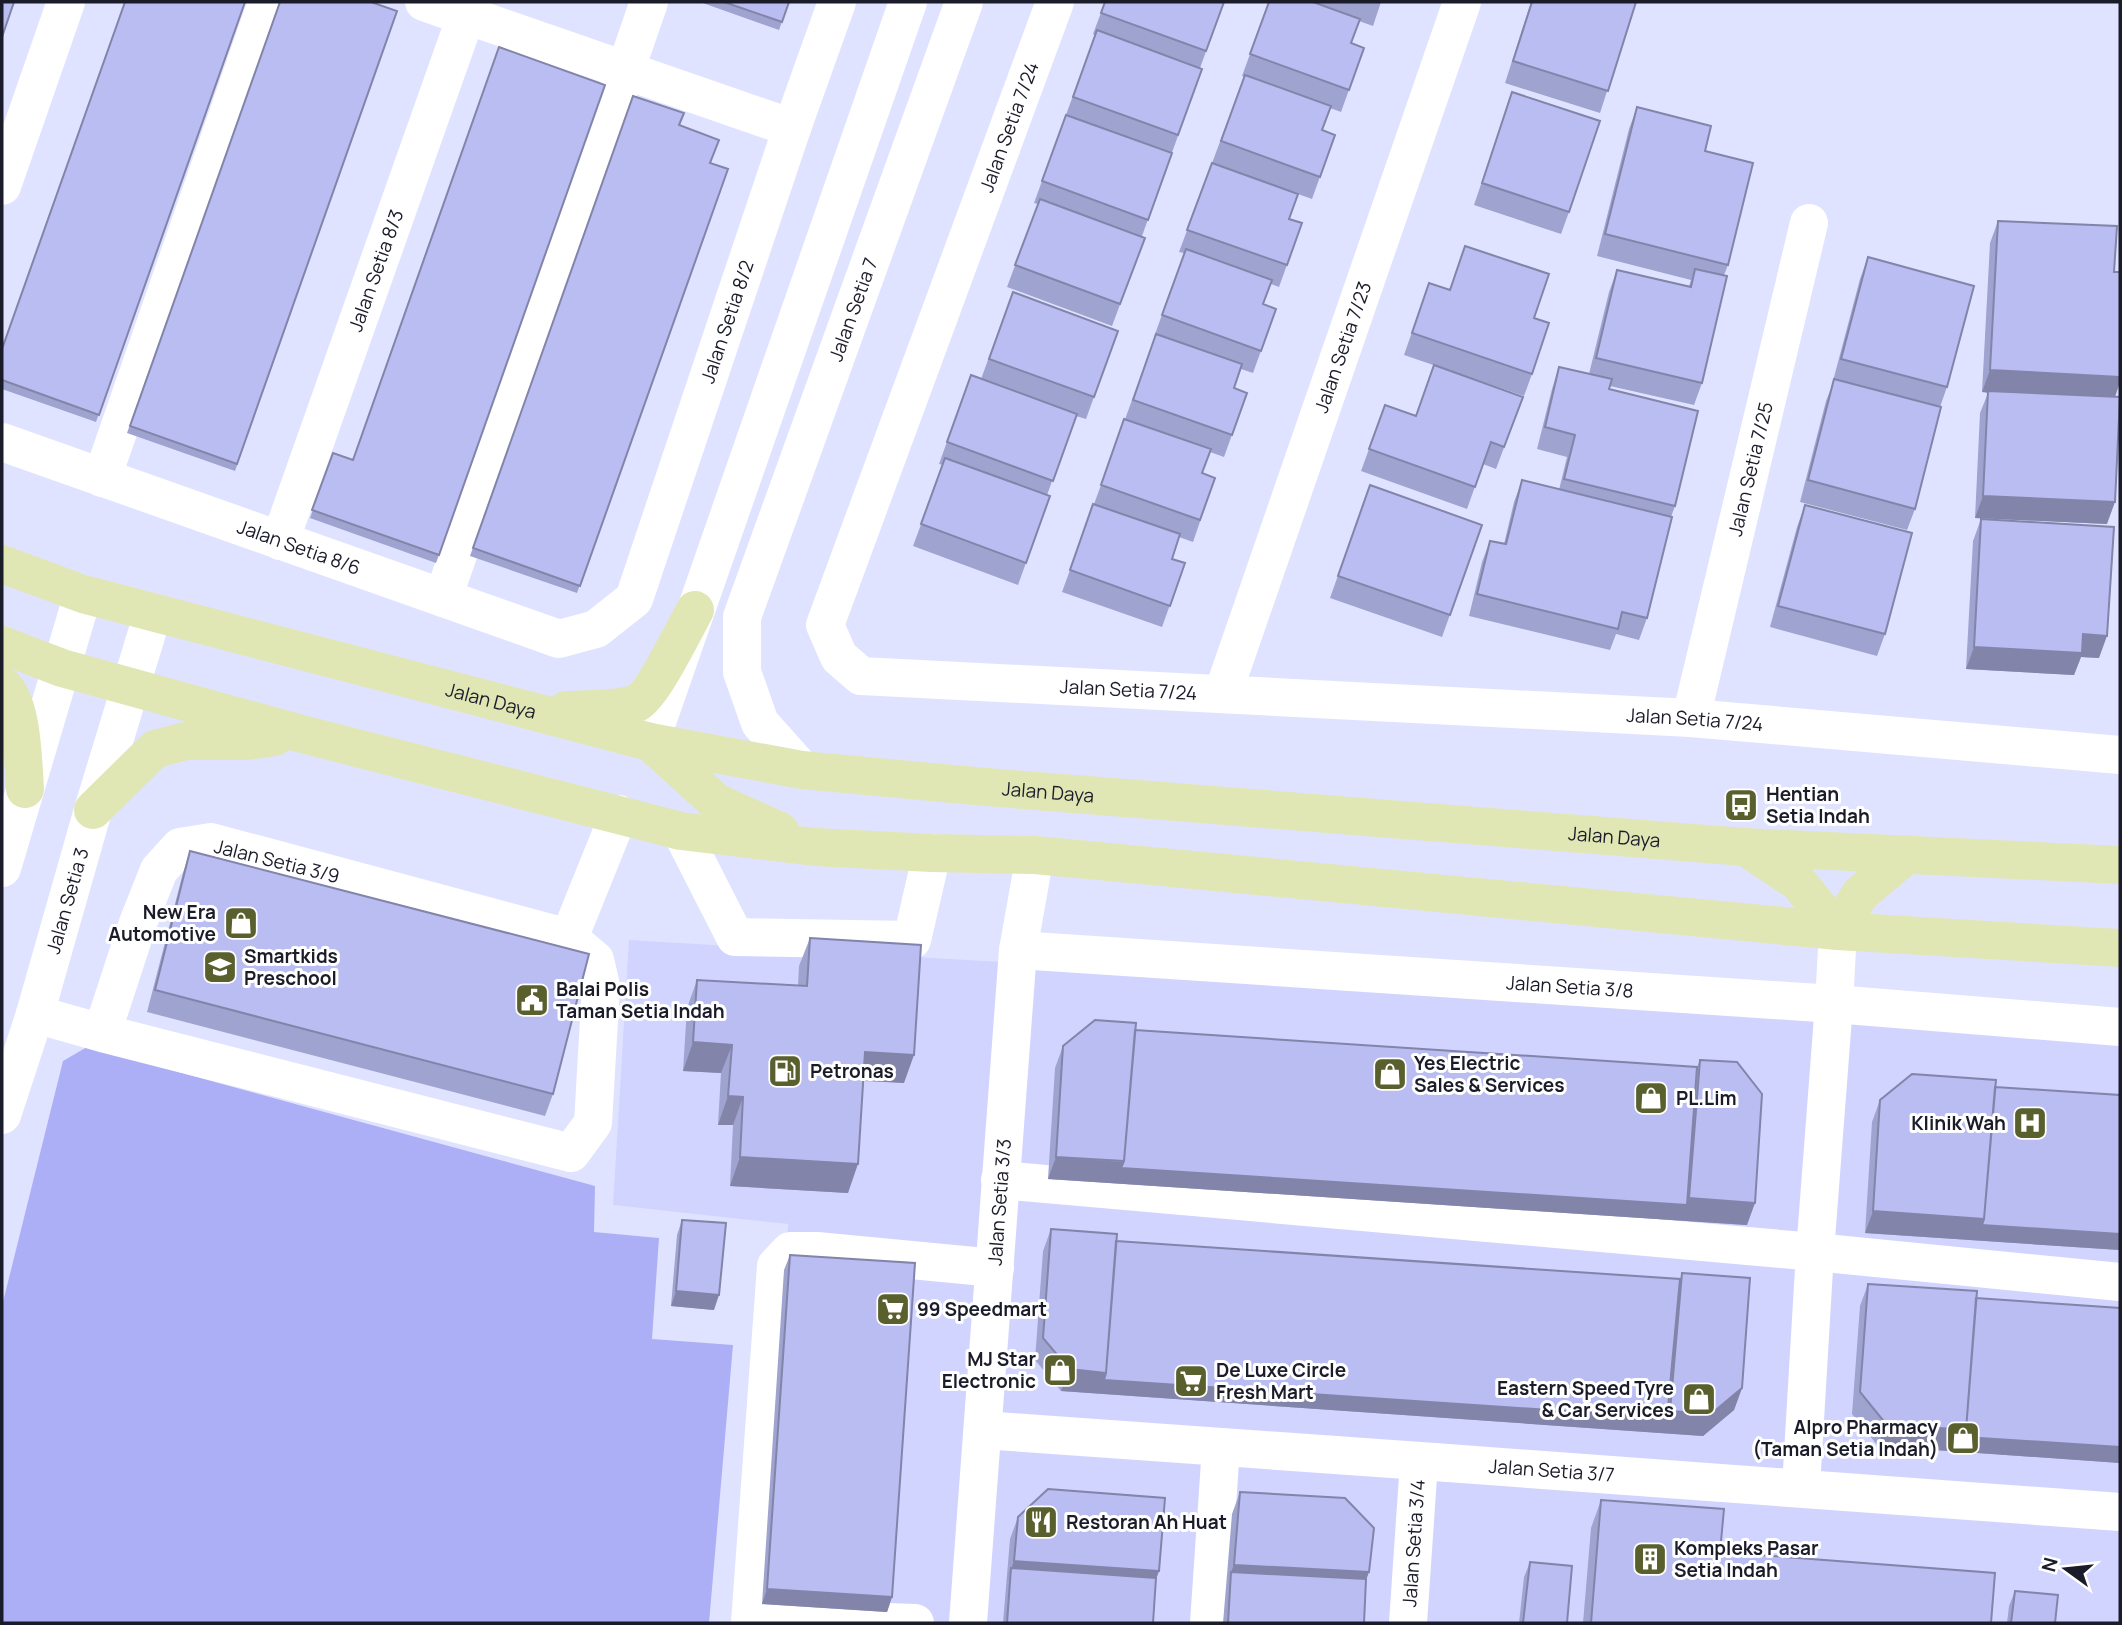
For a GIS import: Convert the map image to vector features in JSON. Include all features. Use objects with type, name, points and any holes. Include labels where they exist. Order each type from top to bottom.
[{"type":"main road","name":"Jalan Daya","points":[[2,564],[83,594],[650,742],[802,770],[1745,847],[2120,865]]},
{"type":"main road","points":[[532,710],[604,709],[637,703],[651,689],[695,610]]},
{"type":"main road","points":[[2,645],[62,668],[302,734],[681,831],[815,847],[1035,855],[1838,931],[2120,948]]},
{"type":"main road","points":[[2,685],[18,715],[25,789]]},
{"type":"main road","points":[[93,810],[155,749],[186,741],[247,741],[302,734]]},
{"type":"main road","points":[[650,742],[716,802],[815,847]]},
{"type":"main road","points":[[1745,847],[1798,883],[1838,931]]},
{"type":"main road","points":[[1838,931],[1860,894],[1908,854]]},
{"type":"street","points":[[2,187],[66,2]]},
{"type":"street","points":[[102,478],[267,2]]},
{"type":"street","points":[[424,2],[468,11],[792,128]]},
{"type":"street","points":[[443,598],[649,2]]},
{"type":"street","name":"Jalan Setia 8/2","points":[[596,629],[634,599],[837,2]]},
{"type":"street","points":[[650,742],[908,2]]},
{"type":"street","name":"Jalan Setia 7","points":[[802,770],[760,723],[742,672],[742,617],[964,2]]},
{"type":"street","name":"Jalan Setia 7/24","points":[[1055,2],[825,625],[839,657],[862,676],[1691,718],[2120,755]]},
{"type":"street","name":"Jalan Setia 7/23","points":[[1223,693],[1462,2]]},
{"type":"street","name":"Jalan Setia 8/3","points":[[280,541],[468,11]]},
{"type":"street","name":"Jalan Setia 7/25","points":[[1691,718],[1809,223]]},
{"type":"street","name":"Jalan Setia 8/6","points":[[2,442],[559,639],[596,629]]},
{"type":"street","points":[[2,868],[83,594]]},
{"type":"street","name":"Jalan Setia 3","points":[[2,1115],[35,1014],[153,613]]},
{"type":"street","points":[[35,1014],[571,1153],[593,1123],[601,986],[595,960],[569,938],[619,814]]},
{"type":"street","points":[[681,831],[735,937],[912,940],[932,853]]},
{"type":"street","name":"Jalan Setia 3/9","points":[[102,1033],[138,923],[159,870],[180,847],[211,842],[569,938]]},
{"type":"street","name":"Jalan Setia 3/3","points":[[968,1623],[1018,950],[1035,855]]},
{"type":"street","points":[[1801,1486],[1838,931]]},
{"type":"street","name":"Jalan Setia 3/8","points":[[1018,950],[1834,1004],[2120,1027]]},
{"type":"street","points":[[1000,1180],[1815,1252],[2120,1282]]},
{"type":"street","points":[[915,1623],[750,1620],[776,1266],[790,1251],[817,1251],[995,1268]]},
{"type":"street","name":"Jalan Setia 3/7","points":[[983,1430],[1419,1462],[1801,1486],[2120,1512]]},
{"type":"street","points":[[1209,1623],[1221,1447]]},
{"type":"street","name":"Jalan Setia 3/4","points":[[1408,1623],[1419,1462]]},
{"type":"shaded area","points":[[629,940],[1051,965],[2120,1041],[2120,1623],[761,1623],[788,1224],[613,1205]]},
{"type":"shaded area","points":[[87,1047],[595,1186],[594,1232],[659,1238],[652,1339],[733,1345],[709,1623],[2,1623],[2,1306],[63,1061]]},
{"type":"building","points":[[2,2],[14,2],[2,37]]},
{"type":"building","points":[[125,2],[245,2],[99,415],[2,380],[2,349]]},
{"type":"building","points":[[280,2],[371,2],[397,11],[237,464],[130,426]]},
{"type":"building","points":[[724,2],[789,2],[782,22]]},
{"type":"building","points":[[1105,2],[1224,2],[1206,51],[1101,13]]},
{"type":"building","points":[[1269,2],[1313,2],[1360,19],[1351,43],[1364,48],[1349,90],[1250,54]]},
{"type":"building","points":[[1532,2],[1636,2],[1608,91],[1513,61]]},
{"type":"building","points":[[1097,30],[1202,69],[1178,135],[1073,97]]},
{"type":"building","points":[[499,47],[605,85],[439,555],[312,510],[333,453],[353,460]]},
{"type":"building","points":[[1245,75],[1331,106],[1322,130],[1335,135],[1320,177],[1221,141]]},
{"type":"building","points":[[1512,92],[1600,121],[1569,212],[1482,183]]},
{"type":"building","points":[[633,96],[684,113],[679,125],[719,140],[710,163],[728,169],[580,586],[473,548]]},
{"type":"building","points":[[1637,107],[1711,126],[1705,151],[1753,163],[1728,265],[1605,234]]},
{"type":"building","points":[[1066,115],[1172,153],[1148,220],[1042,181]]},
{"type":"building","points":[[1212,163],[1298,194],[1289,219],[1302,223],[1287,265],[1187,230]]},
{"type":"building","points":[[1040,199],[1145,238],[1120,304],[1015,265]]},
{"type":"building","points":[[1998,221],[2117,226],[2114,272],[2120,272],[2120,377],[1990,370]]},
{"type":"building","points":[[1465,246],[1549,274],[1534,318],[1549,323],[1532,374],[1412,333],[1429,283],[1450,290]]},
{"type":"building","points":[[1186,249],[1272,280],[1263,304],[1276,309],[1261,351],[1162,315]]},
{"type":"building","points":[[1868,257],[1974,286],[1947,387],[1841,359]]},
{"type":"building","points":[[1695,269],[1727,276],[1702,383],[1596,358],[1617,270],[1691,287]]},
{"type":"building","points":[[1013,292],[1118,331],[1094,397],[989,359]]},
{"type":"building","points":[[1156,334],[1242,364],[1234,388],[1247,393],[1232,435],[1133,400]]},
{"type":"building","points":[[1434,365],[1523,397],[1504,447],[1491,442],[1475,487],[1369,449],[1385,405],[1416,416]]},
{"type":"building","points":[[1559,367],[1612,379],[1609,389],[1698,411],[1675,506],[1564,479],[1575,435],[1545,427]]},
{"type":"building","points":[[971,375],[1077,414],[1053,481],[947,442]]},
{"type":"building","points":[[1834,379],[1941,407],[1915,509],[1808,480]]},
{"type":"building","points":[[1988,391],[2120,397],[2115,502],[1983,496]]},
{"type":"building","points":[[1124,419],[1211,449],[1202,473],[1215,478],[1200,520],[1101,485]]},
{"type":"building","points":[[945,458],[1050,496],[1026,563],[921,524]]},
{"type":"building","points":[[1522,480],[1672,517],[1647,618],[1622,612],[1618,629],[1477,594],[1490,541],[1506,544]]},
{"type":"building","points":[[1370,485],[1482,525],[1450,615],[1338,576]]},
{"type":"building","points":[[1093,504],[1180,534],[1172,559],[1185,563],[1170,606],[1070,570]]},
{"type":"building","points":[[1805,505],[1912,533],[1885,634],[1778,606]]},
{"type":"building","points":[[1981,519],[2114,527],[2107,636],[2083,634],[2082,653],[1974,647]]},
{"type":"building","points":[[190,851],[589,954],[553,1094],[155,990]]},
{"type":"building","points":[[810,938],[921,945],[914,1055],[865,1052],[858,1164],[740,1157],[743,1097],[728,1096],[732,1045],[693,1042],[697,980],[807,986]]},
{"type":"building","points":[[1095,1020],[1136,1023],[1124,1161],[1056,1157],[1063,1046]]},
{"type":"building","points":[[1135,1030],[1697,1067],[1687,1205],[1121,1168],[1124,1161]]},
{"type":"building","points":[[1700,1060],[1737,1062],[1762,1094],[1755,1203],[1689,1198]]},
{"type":"building","points":[[1912,1074],[1996,1080],[1984,1219],[1873,1211],[1880,1100]]},
{"type":"building","points":[[1995,1087],[2120,1095],[2120,1234],[1982,1225]]},
{"type":"building","points":[[682,1220],[726,1223],[719,1295],[676,1291]]},
{"type":"building","points":[[1051,1229],[1117,1234],[1106,1373],[1069,1369],[1043,1338]]},
{"type":"building","points":[[1116,1241],[1680,1279],[1667,1418],[1104,1380]]},
{"type":"building","points":[[790,1255],[915,1263],[892,1597],[767,1589]]},
{"type":"building","points":[[1682,1273],[1750,1278],[1742,1388],[1711,1414],[1670,1411]]},
{"type":"building","points":[[1868,1284],[1977,1291],[1966,1430],[1886,1424],[1860,1392]]},
{"type":"building","points":[[1976,1298],[2120,1308],[2120,1447],[1964,1437]]},
{"type":"building","points":[[1048,1489],[1165,1498],[1159,1571],[1014,1561],[1018,1517]]},
{"type":"building","points":[[1240,1492],[1345,1498],[1374,1528],[1369,1572],[1234,1565]]},
{"type":"building","name":"Kompleks Pasar Setia Indah","points":[[1601,1500],[1724,1509],[1720,1552],[1995,1573],[1991,1623],[1591,1623]]},
{"type":"building","points":[[1530,1562],[1572,1566],[1567,1623],[1523,1623]]},
{"type":"building","points":[[1011,1568],[1156,1578],[1153,1623],[1007,1623]]},
{"type":"building","points":[[1231,1572],[1366,1579],[1364,1623],[1228,1623]]},
{"type":"building","points":[[2015,1591],[2058,1595],[2055,1623],[2011,1623]]},
{"type":"place","name":"Hentian Setia Indah","points":[[1741,805]]},
{"type":"place","name":"New Era Automotive","points":[[241,923]]},
{"type":"place","name":"Smartkids Preschool","points":[[220,967]]},
{"type":"place","name":"Balai Polis Taman Setia Indah","points":[[532,1000]]},
{"type":"place","name":"Petronas","points":[[785,1071]]},
{"type":"place","name":"Yes Electric Sales & Services","points":[[1390,1074]]},
{"type":"place","name":"PL.Lim","points":[[1651,1098]]},
{"type":"place","name":"Klinik Wah","points":[[2030,1123]]},
{"type":"place","name":"99 Speedmart","points":[[893,1309]]},
{"type":"place","name":"MJ Star Electronic","points":[[1060,1370]]},
{"type":"place","name":"De Luxe Circle Fresh Mart","points":[[1191,1381]]},
{"type":"place","name":"Eastern Speed Tyre & Car Services","points":[[1699,1399]]},
{"type":"place","name":"Alpro Pharmacy (Taman Setia Indah)","points":[[1963,1438]]},
{"type":"place","name":"Restoran Ah Huat","points":[[1041,1522]]},
{"type":"place","name":"Kompleks Pasar Setia Indah","points":[[1650,1559]]}]
